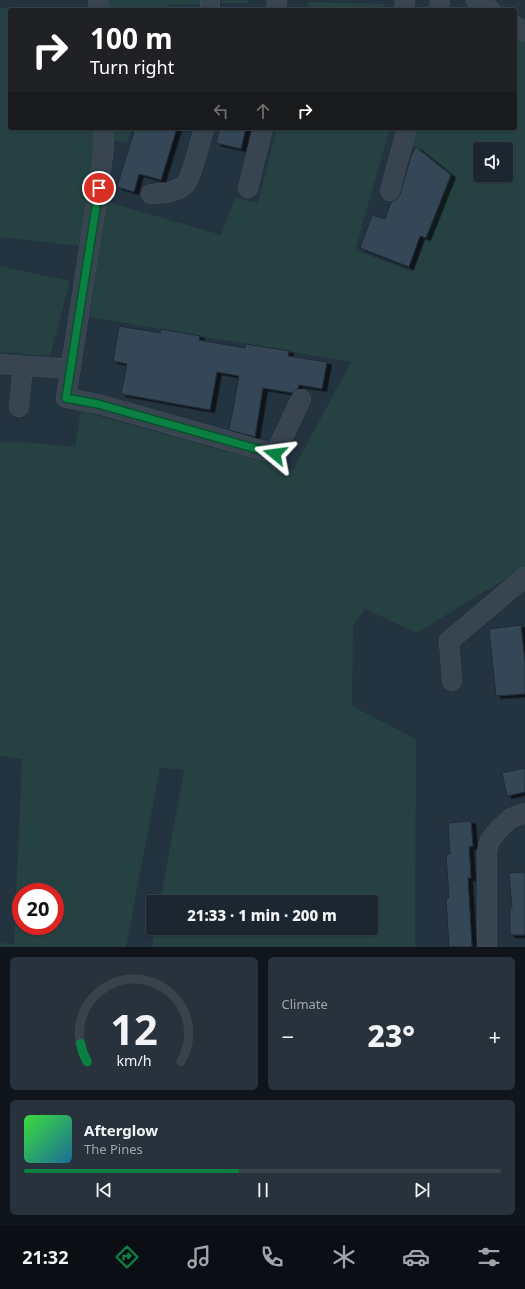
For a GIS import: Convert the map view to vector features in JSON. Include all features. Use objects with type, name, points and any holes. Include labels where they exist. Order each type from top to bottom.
[{"type":"street","points":[[476,0],[488,8]]},
{"type":"street","points":[[103,130],[104,146],[101,172],[66,398],[98,404],[275,454],[301,399]]},
{"type":"street","points":[[151,194],[170,192],[180,188],[187,182],[203,130]]},
{"type":"street","points":[[248,188],[262,130]]},
{"type":"street","points":[[390,191],[407,130]]},
{"type":"street","points":[[0,364],[71,369]]},
{"type":"street","points":[[18,407],[23,366]]},
{"type":"street","points":[[452,681],[449,641],[525,578]]},
{"type":"street","points":[[487,947],[487,852],[490,840],[511,818],[525,813]]},
{"type":"green space","points":[[106,0],[204,0],[204,4],[169,4],[168,8],[105,8]]},
{"type":"green space","points":[[223,0],[248,0],[248,3],[222,3]]},
{"type":"green space","points":[[309,2],[384,4],[383,8],[308,8]]},
{"type":"green space","points":[[87,7],[8,8],[8,130],[96,130],[98,153],[79,246],[0,237],[0,8]]},
{"type":"green space","points":[[517,36],[525,42],[525,568],[417,633],[365,609],[353,626],[352,706],[416,739],[415,947],[152,947],[154,935],[378,935],[378,895],[161,895],[184,770],[160,768],[126,947],[0,947],[0,943],[14,944],[14,935],[64,935],[64,883],[17,883],[22,759],[0,756],[0,442],[75,447],[81,411],[293,470],[351,362],[90,317],[104,201],[221,235],[235,198],[258,203],[276,130],[389,130],[355,250],[413,272],[451,175],[410,143],[414,130],[517,130]]},
{"type":"green space","points":[[110,130],[131,130],[127,142],[110,140]]},
{"type":"green space","points":[[0,266],[70,281],[50,356],[0,352]]},
{"type":"building","points":[[134,130],[176,130],[161,180],[139,174],[134,192],[117,187]]},
{"type":"building","points":[[219,130],[246,130],[241,149],[216,143]]},
{"type":"building","points":[[416,147],[451,175],[426,238],[420,236],[409,267],[360,248],[372,215],[385,219],[391,202],[397,199],[400,194],[412,153]]},
{"type":"building","points":[[119,326],[160,333],[161,329],[200,336],[199,340],[245,348],[246,344],[289,351],[288,356],[327,362],[322,389],[299,385],[298,389],[292,393],[263,388],[255,437],[229,430],[239,376],[217,372],[210,410],[121,394],[127,364],[113,361]]},
{"type":"building","points":[[521,625],[525,662],[525,694],[496,696],[489,629]]},
{"type":"building","points":[[525,768],[525,792],[507,796],[502,773]]},
{"type":"building","points":[[471,821],[473,846],[469,847],[471,878],[468,878],[472,947],[449,947],[446,898],[449,898],[446,854],[450,854],[448,823]]},
{"type":"building","points":[[525,872],[525,935],[510,935],[510,908],[512,908],[509,873]]},
{"type":"route","points":[[99,188],[66,398],[98,404],[275,454]]}]
